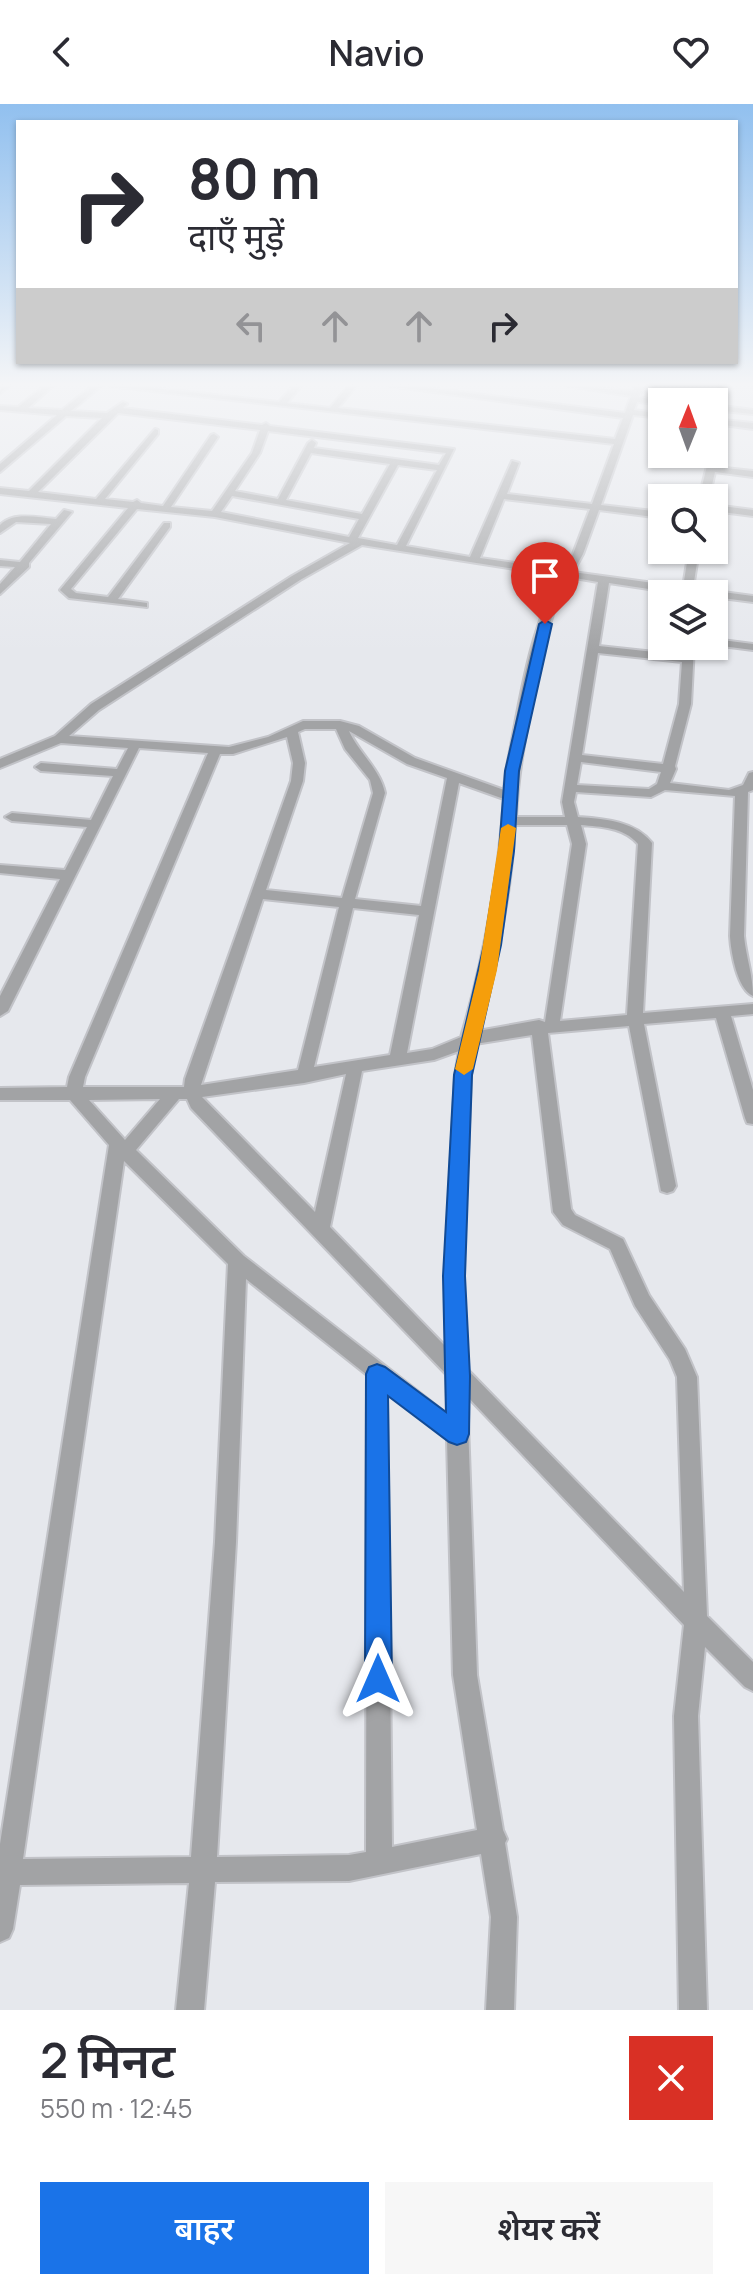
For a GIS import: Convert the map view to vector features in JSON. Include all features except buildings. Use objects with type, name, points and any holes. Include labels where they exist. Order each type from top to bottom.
[{"type":"street","points":[[32,493],[50,475]]},
{"type":"street","points":[[100,500],[120,475]]},
{"type":"street","points":[[167,506],[188,475]]},
{"type":"street","points":[[215,514],[241,475]]},
{"type":"street","points":[[281,502],[295,475]]},
{"type":"street","points":[[0,764],[59,739],[95,707],[356,542],[364,517],[388,475]]},
{"type":"street","points":[[400,549],[438,475]]},
{"type":"street","points":[[474,560],[510,475]]},
{"type":"street","points":[[500,2010],[504,1917],[494,1839],[465,1675],[454,1276],[463,1075],[468,1040],[488,970],[509,821],[509,796],[538,649],[555,593],[569,573],[605,475]]},
{"type":"street","points":[[0,491],[167,506],[356,542],[648,586]]},
{"type":"street","points":[[229,493],[364,517]]},
{"type":"street","points":[[501,496],[648,513]]},
{"type":"street","points":[[137,503],[65,590],[73,596],[143,605]]},
{"type":"street","points":[[728,510],[753,513]]},
{"type":"street","points":[[0,591],[67,512]]},
{"type":"street","points":[[0,530],[16,519],[60,522]]},
{"type":"street","points":[[111,601],[167,525]]},
{"type":"street","points":[[0,563],[25,565]]},
{"type":"street","points":[[604,579],[568,802],[579,844],[546,1026],[562,1212],[569,1220],[617,1244],[642,1300],[678,1355],[687,1377],[696,1622],[686,1716],[693,2010]]},
{"type":"street","points":[[728,596],[753,599]]},
{"type":"street","points":[[728,644],[753,647]]},
{"type":"street","points":[[595,649],[648,651]]},
{"type":"street","points":[[663,786],[685,704],[688,660]]},
{"type":"street","points":[[59,739],[215,751],[253,747],[292,730],[316,724],[340,725],[454,777],[509,796]]},
{"type":"street","points":[[304,1077],[347,902],[379,793],[376,779],[351,749],[340,725]]},
{"type":"street","points":[[0,1929],[5,1872],[121,1147],[183,1093],[193,1079],[297,781],[299,763],[292,730]]},
{"type":"street","points":[[0,1011],[136,743]]},
{"type":"street","points":[[74,1093],[77,1077],[215,751]]},
{"type":"street","points":[[575,758],[670,769]]},
{"type":"street","points":[[41,767],[121,773]]},
{"type":"street","points":[[397,1061],[454,777]]},
{"type":"street","points":[[571,788],[651,793],[663,786],[750,784],[745,944],[739,958],[753,991]]},
{"type":"street","points":[[12,817],[95,824]]},
{"type":"street","points":[[509,821],[573,820],[633,829],[645,843],[635,1017],[667,1186]]},
{"type":"street","points":[[0,869],[69,875]]},
{"type":"street","points":[[258,894],[425,911]]},
{"type":"street","points":[[0,1094],[183,1093],[397,1061],[434,1054],[468,1040],[546,1026],[753,1009]]},
{"type":"street","points":[[722,1011],[753,1118]]},
{"type":"street","points":[[321,1227],[355,1068]]},
{"type":"street","points":[[74,1093],[121,1147],[237,1261],[457,1434]]},
{"type":"street","points":[[183,1093],[321,1227],[459,1376],[753,1679]]},
{"type":"street","points":[[190,2010],[205,1868],[231,1456],[237,1261]]},
{"type":"street","points":[[377,1374],[379,1862]]},
{"type":"street","points":[[5,1872],[349,1868],[494,1839]]},
{"type":"slow traffic","points":[[464,1069],[468,1040],[488,970],[508,828]]},
{"type":"route","points":[[378,1679],[377,1374],[457,1434],[459,1376],[454,1276],[463,1075],[468,1040],[488,970],[507,851],[512,771],[545,624]]}]
